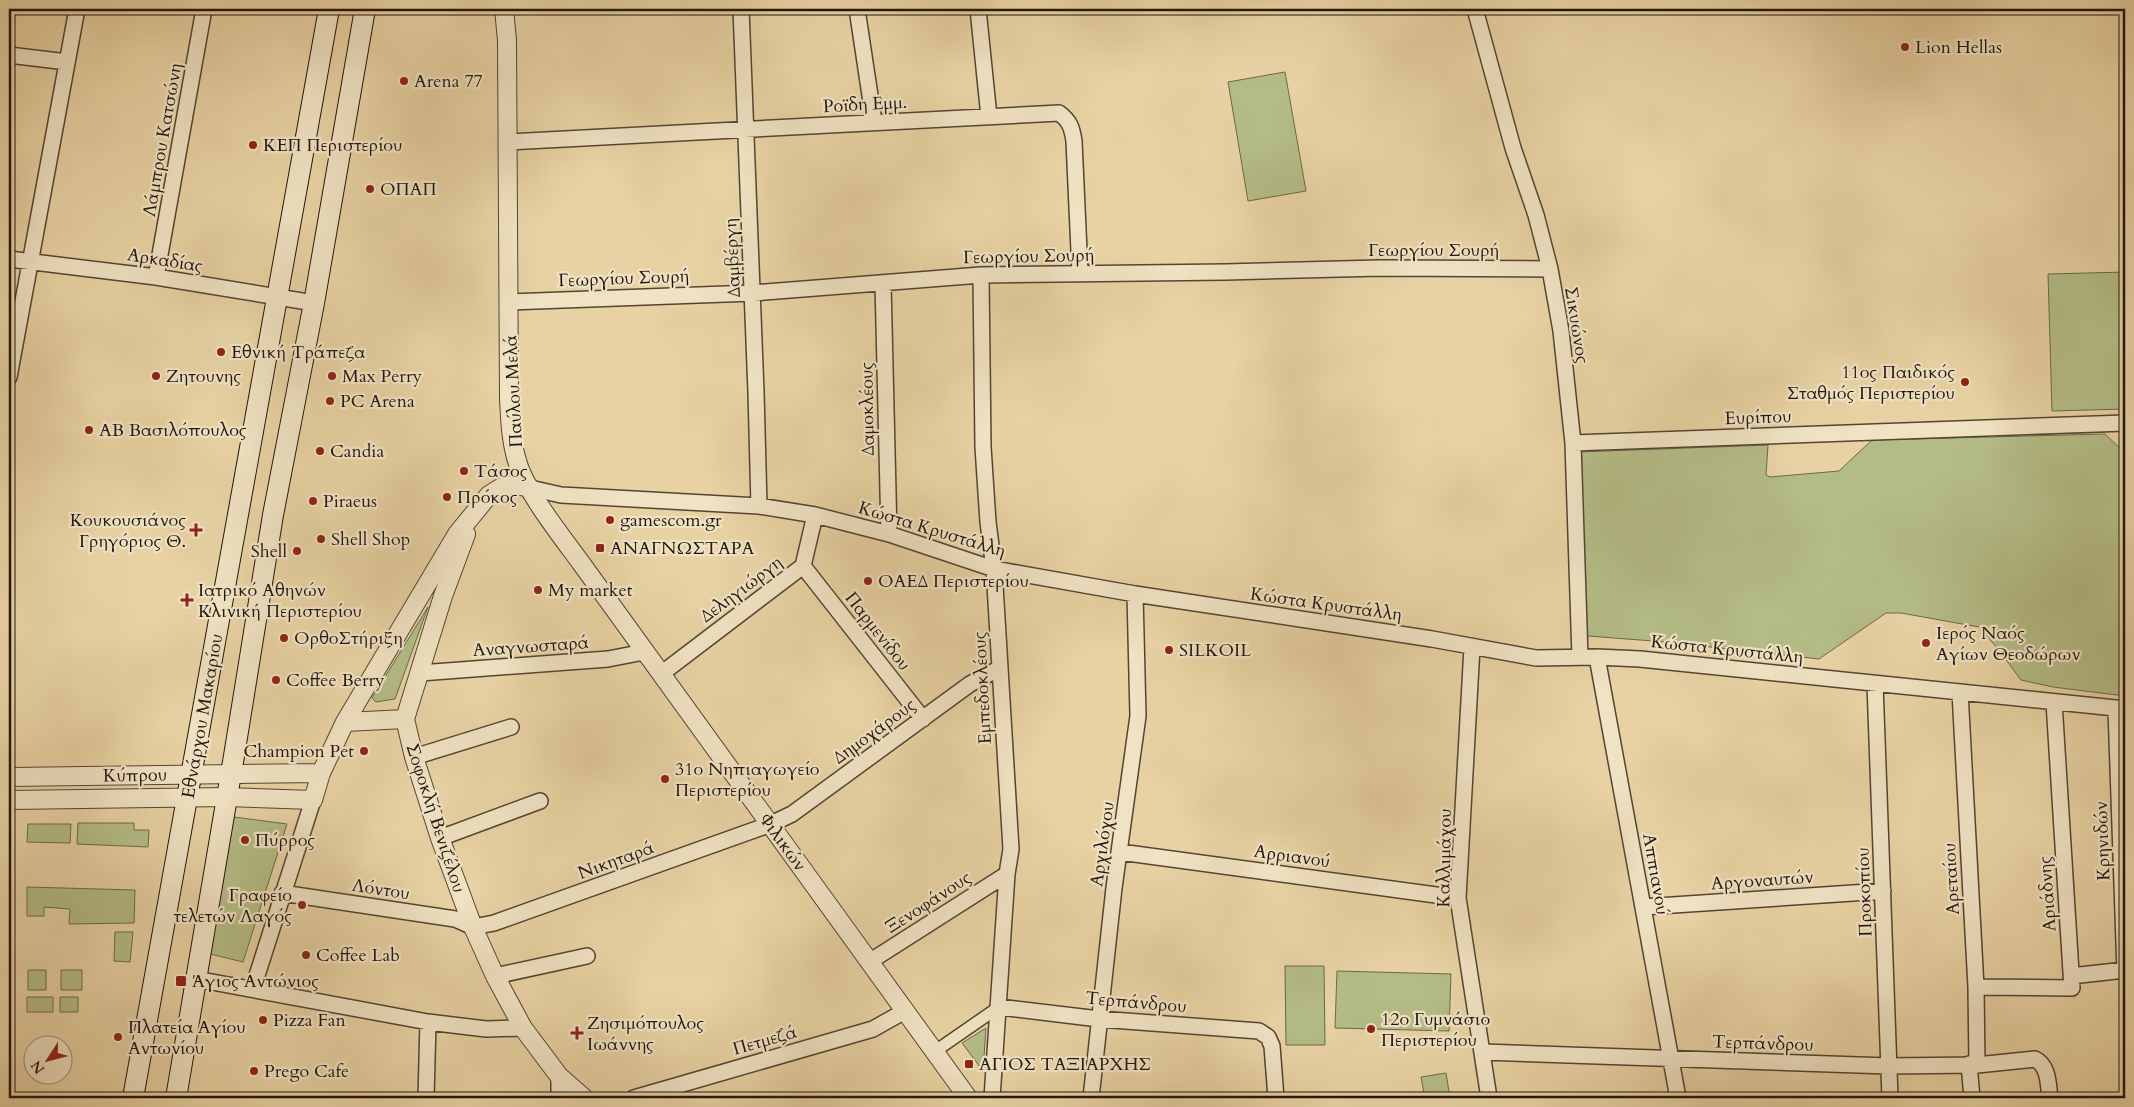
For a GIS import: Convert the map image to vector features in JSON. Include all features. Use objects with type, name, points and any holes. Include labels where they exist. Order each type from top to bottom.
[{"type":"main road","name":"Εθνάρχου Μακαρίου","points":[[133,1098],[329,9]]},
{"type":"main road","name":"Εθνάρχου Μακαρίου","points":[[176,1098],[273,515],[314,303],[365,9]]},
{"type":"street","points":[[9,377],[77,9]]},
{"type":"street","name":"Λάμπρου Κατσώνη","points":[[156,277],[204,9]]},
{"type":"street","name":"Παύλου Μελά","points":[[504,9],[507,40],[510,421],[513,447],[518,466],[530,488]]},
{"type":"street","name":"Δαμβέργη","points":[[741,9],[744,128],[753,293],[759,506]]},
{"type":"street","points":[[857,9],[874,122]]},
{"type":"street","points":[[978,9],[989,117]]},
{"type":"street","name":"Σικυώνος","points":[[1474,9],[1513,148],[1536,215],[1550,269],[1561,330],[1573,443],[1580,657]]},
{"type":"street","points":[[9,55],[66,62]]},
{"type":"street","name":"Ροϊδη Εμμ.","points":[[507,142],[744,128],[1059,113],[1066,118],[1071,126],[1080,273]]},
{"type":"street","name":"Αρκαδίας","points":[[9,259],[156,277],[314,303]]},
{"type":"street","name":"Γεωργίου Σουρή","points":[[509,302],[753,293],[981,274],[1380,268],[1550,269]]},
{"type":"street","name":"Εμπεδοκλέους","points":[[981,274],[983,447],[988,522],[994,569],[1011,849],[1007,874],[992,1098]]},
{"type":"street","name":"Δαμοκλέους","points":[[883,283],[889,534]]},
{"type":"street","name":"Ευρίπου","points":[[1573,443],[2125,423]]},
{"type":"street","points":[[253,988],[321,773],[345,722],[457,534],[489,495],[502,487],[516,485],[530,488]]},
{"type":"street","name":"Κώστα Κρυστάλλη","points":[[530,488],[561,495],[759,506],[815,515],[889,534],[994,569],[1135,594],[1432,638],[1536,658],[1598,657],[1767,671],[1874,684],[2121,709]]},
{"type":"street","name":"Φιλικών","points":[[530,488],[644,652],[771,824],[968,1098]]},
{"type":"street","name":"Σοφοκλή Βενιζέλου","points":[[474,513],[443,596],[405,719],[414,757],[440,838],[473,926],[495,976],[523,1028],[559,1076],[584,1098]]},
{"type":"street","name":"Δεληγιώργη","points":[[661,674],[803,566],[815,515]]},
{"type":"street","name":"Παρμενίδου","points":[[803,566],[922,719]]},
{"type":"street","name":"Αρχιλόχου","points":[[1091,1098],[1099,1019],[1138,716],[1135,594]]},
{"type":"street","name":"Καλλιμάχου","points":[[1472,647],[1458,898],[1489,1098]]},
{"type":"street","name":"Αναγνωσταρά","points":[[420,673],[608,659],[644,652]]},
{"type":"street","name":"Αππιανού","points":[[1598,657],[1678,1098]]},
{"type":"street","name":"Δημοχάρους","points":[[771,824],[792,814],[970,684],[1000,668]]},
{"type":"street","name":"Προκοπίου","points":[[1874,684],[1890,1098]]},
{"type":"street","name":"Αρεταίου","points":[[1960,692],[1976,987],[1972,1098]]},
{"type":"street","name":"Αριάδνης","points":[[2054,702],[2071,976]]},
{"type":"street","name":"Κρηνιδών","points":[[2121,709],[2125,971]]},
{"type":"street","points":[[345,722],[405,719]]},
{"type":"street","points":[[414,757],[511,727]]},
{"type":"street","name":"Κύπρου","points":[[9,778],[321,773]]},
{"type":"street","name":"Κύπρου","points":[[9,800],[227,797],[313,800]]},
{"type":"street","points":[[440,838],[540,801]]},
{"type":"street","name":"Νικηταρά","points":[[473,926],[494,923],[771,824]]},
{"type":"street","name":"Αρριανού","points":[[1120,852],[1458,898]]},
{"type":"street","name":"Ξενοφάνους","points":[[869,962],[1007,874]]},
{"type":"street","name":"Αργοναυτών","points":[[1642,907],[1883,891]]},
{"type":"street","name":"Λόντου","points":[[282,893],[455,919],[473,926]]},
{"type":"street","points":[[495,976],[587,956]]},
{"type":"street","points":[[1976,987],[2072,988],[2071,976],[2125,971]]},
{"type":"street","points":[[196,979],[253,988],[428,1022],[486,1029],[523,1028]]},
{"type":"street","points":[[934,1052],[998,1007]]},
{"type":"street","name":"Τερπάνδρου","points":[[998,1007],[1099,1019],[1260,1031],[1268,1037],[1272,1046],[1276,1098]]},
{"type":"street","name":"Πετμεζά","points":[[634,1098],[873,1029],[905,1012]]},
{"type":"street","points":[[426,1098],[428,1022]]},
{"type":"street","name":"Τερπάνδρου","points":[[1483,1052],[1888,1066],[1973,1065],[2035,1059],[2041,1062],[2047,1073],[2050,1098]]},
{"type":"street","points":[[559,1076],[559,1098]]},
{"type":"green space","points":[[1285,72],[1306,191],[1248,201],[1228,82]]},
{"type":"green space","points":[[2125,272],[2125,409],[2052,411],[2048,274]]},
{"type":"green space","points":[[2105,434],[2125,453],[2125,696],[2053,687],[2021,680],[1979,627],[1901,613],[1886,613],[1819,659],[1666,642],[1588,636],[1586,634],[1578,452],[1768,445],[1766,475],[1770,477],[1839,471],[1872,440]]},
{"type":"green space","points":[[428,607],[395,699],[376,702],[372,698]]},
{"type":"green space","points":[[234,817],[287,824],[243,962],[210,954]]},
{"type":"green space","points":[[78,823],[134,823],[134,830],[149,830],[148,847],[77,844]]},
{"type":"green space","points":[[28,824],[71,824],[70,843],[27,842]]},
{"type":"green space","points":[[27,887],[135,890],[134,923],[69,924],[70,909],[44,907],[44,916],[27,916]]},
{"type":"green space","points":[[9,922],[14,922],[12,989],[9,989]]},
{"type":"green space","points":[[115,932],[133,932],[130,962],[114,961]]},
{"type":"green space","points":[[1285,966],[1324,966],[1325,1045],[1286,1045]]},
{"type":"green space","points":[[28,970],[46,970],[46,990],[28,990]]},
{"type":"green space","points":[[61,970],[82,970],[82,990],[61,990]]},
{"type":"green space","points":[[1337,971],[1451,974],[1449,1031],[1335,1028]]},
{"type":"green space","points":[[27,997],[53,997],[53,1012],[27,1012]]},
{"type":"green space","points":[[60,997],[78,997],[78,1012],[60,1012]]},
{"type":"green space","points":[[986,1028],[983,1071],[962,1043]]},
{"type":"green space","points":[[1446,1073],[1450,1098],[1425,1098],[1421,1077]]},
{"type":"place","name":"Lion Hellas","points":[[1905,47]]},
{"type":"place","name":"Arena 77","points":[[404,81]]},
{"type":"place","name":"ΚΕΠ Περιστερίου","points":[[253,145]]},
{"type":"place","name":"ΟΠΑΠ","points":[[370,189]]},
{"type":"place","name":"Εθνική Τράπεζα","points":[[221,352]]},
{"type":"place","name":"Ζητουνης","points":[[156,376]]},
{"type":"place","name":"Max Perry","points":[[332,376]]},
{"type":"place","name":"11ος Παιδικός Σταθμός Περιστερίου","points":[[1965,382]]},
{"type":"place","name":"PC Arena","points":[[330,401]]},
{"type":"place","name":"ΑΒ Βασιλόπουλος","points":[[89,430]]},
{"type":"place","name":"Candia","points":[[320,451]]},
{"type":"place","name":"Τάσος","points":[[464,471]]},
{"type":"place","name":"Πρόκος","points":[[447,497]]},
{"type":"place","name":"Piraeus","points":[[313,501]]},
{"type":"place","name":"gamescom.gr","points":[[610,520]]},
{"type":"place","name":"Κουκουσιάνος Γρηγόριος Θ.","points":[[196,530]]},
{"type":"place","name":"Shell Shop","points":[[321,539]]},
{"type":"place","name":"ΑΝΑΓΝΩΣΤΑΡΑ","points":[[600,548]]},
{"type":"place","name":"Shell","points":[[297,551]]},
{"type":"place","name":"ΟΑΕΔ Περιστερίου","points":[[868,581]]},
{"type":"place","name":"My market","points":[[538,590]]},
{"type":"place","name":"Ιατρικό Αθηνών Κλινική Περιστερίου","points":[[187,600]]},
{"type":"place","name":"ΟρθοΣτήριξη","points":[[284,638]]},
{"type":"place","name":"Ιερός Ναός Αγίων Θεοδώρων","points":[[1926,643]]},
{"type":"place","name":"SILKOIL","points":[[1169,650]]},
{"type":"place","name":"Coffee Berry","points":[[276,680]]},
{"type":"place","name":"Champion Pet","points":[[364,751]]},
{"type":"place","name":"31ο Νηπιαγωγείο Περιστερίου","points":[[665,779]]},
{"type":"place","name":"Πύρρος","points":[[245,840]]},
{"type":"place","name":"Γραφείο τελετών Λαγός","points":[[302,905]]},
{"type":"place","name":"Coffee Lab","points":[[306,955]]},
{"type":"place","name":"Άγιος Αντώνιος","points":[[181,981]]},
{"type":"place","name":"Pizza Fan","points":[[263,1020]]},
{"type":"place","name":"12ο Γυμνάσιο Περιστερίου","points":[[1371,1029]]},
{"type":"place","name":"Ζησιμόπουλος Ιωάννης","points":[[577,1033]]},
{"type":"place","name":"Πλατεία Αγίου Αντωνίου","points":[[118,1037]]},
{"type":"place","name":"ΑΓΙΟΣ ΤΑΞΙΑΡΧΗΣ","points":[[969,1064]]},
{"type":"place","name":"Prego Cafe","points":[[254,1071]]}]
